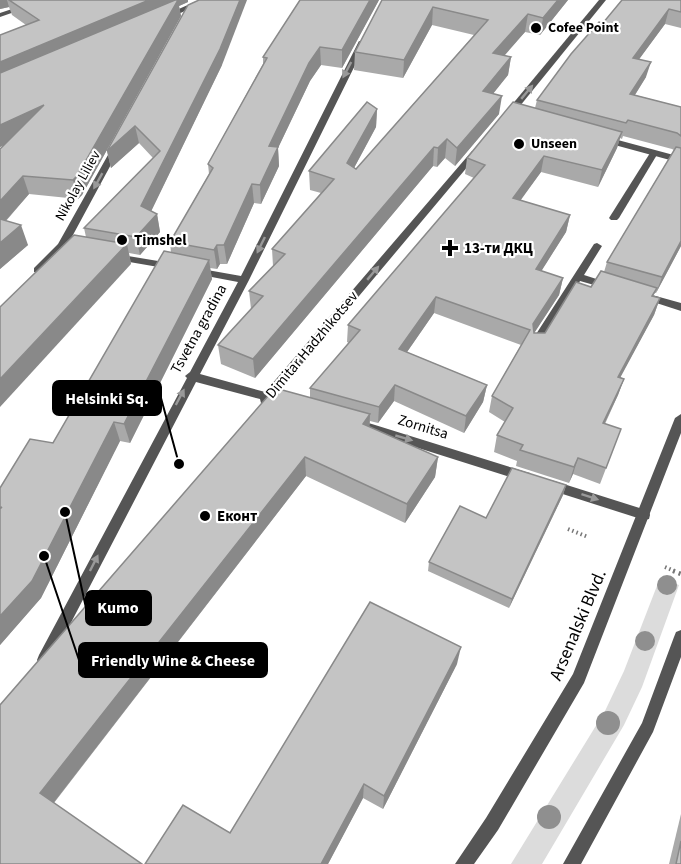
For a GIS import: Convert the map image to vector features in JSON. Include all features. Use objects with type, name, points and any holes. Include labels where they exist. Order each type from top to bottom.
[{"type":"street","points":[[0,15],[46,0]]},
{"type":"street","points":[[161,19],[195,2],[205,0]]},
{"type":"street","points":[[501,122],[603,0]]},
{"type":"street","points":[[188,15],[195,2]]},
{"type":"street","name":"Tsvetna gradina","points":[[84,617],[38,671],[191,376],[244,280],[367,33]]},
{"type":"street","points":[[509,113],[520,116]]},
{"type":"street","points":[[588,135],[681,160]]},
{"type":"street","name":"Nikolay Liliev","points":[[28,280],[68,248],[119,141]]},
{"type":"street","name":"Dimitar Hadzhikotsev","points":[[264,402],[479,148]]},
{"type":"street","points":[[614,218],[654,153]]},
{"type":"street","points":[[535,345],[597,246]]},
{"type":"street","points":[[105,255],[244,280]]},
{"type":"street","points":[[578,277],[681,307]]},
{"type":"street","points":[[191,376],[264,402],[290,404]]},
{"type":"street","name":"Arsenalski Blvd.","points":[[464,864],[492,824],[579,678],[681,418]]},
{"type":"street","name":"Zornitsa","points":[[348,421],[644,515]]},
{"type":"street","points":[[572,864],[648,727],[681,637]]},
{"type":"path","points":[[568,529],[588,537]]},
{"type":"path","points":[[665,567],[681,574]]},
{"type":"shaded area","points":[[660,578],[679,585],[642,687],[624,725],[542,864],[511,864],[605,711],[624,671]]},
{"type":"building","points":[[9,0],[149,0],[0,62],[0,35],[39,20]]},
{"type":"building","points":[[178,0],[77,176],[73,180],[23,176],[0,201],[0,149],[44,105],[0,125],[0,73]]},
{"type":"building","points":[[199,0],[240,0],[220,49],[141,206],[157,214],[136,237],[84,228],[160,151],[135,126],[107,151],[188,5]]},
{"type":"building","points":[[300,0],[370,0],[342,50],[320,47],[309,63],[269,146],[278,147],[260,185],[252,184],[224,245],[217,245],[214,250],[170,242],[213,168],[208,164],[267,58],[263,57]]},
{"type":"building","points":[[382,0],[558,0],[543,18],[528,14],[493,53],[511,57],[483,91],[502,96],[457,148],[447,139],[438,148],[434,147],[253,359],[218,345],[263,296],[249,291],[285,254],[272,249],[334,179],[309,171],[367,102],[377,109],[347,163],[356,169],[488,20],[433,7],[404,60],[355,52]]},
{"type":"building","points":[[622,0],[681,0],[681,12],[669,9],[633,58],[651,62],[630,94],[681,107],[681,136],[628,120],[626,123],[537,100],[571,54],[599,22],[603,23]]},
{"type":"building","points":[[513,102],[622,132],[602,170],[544,156],[513,198],[570,215],[536,269],[563,278],[533,324],[534,333],[545,333],[576,282],[591,287],[601,271],[657,288],[652,296],[660,298],[618,377],[624,379],[603,423],[621,429],[606,468],[578,458],[574,467],[520,450],[523,445],[497,435],[513,408],[492,396],[530,330],[436,297],[399,349],[487,385],[466,416],[395,385],[379,407],[310,388],[360,330],[348,325],[485,165],[467,158]]},
{"type":"building","points":[[676,147],[681,148],[681,241],[662,277],[607,262]]},
{"type":"building","points":[[0,219],[21,225],[0,243]]},
{"type":"building","points":[[74,235],[127,244],[0,379],[0,307]]},
{"type":"building","points":[[164,251],[209,260],[124,424],[114,422],[32,581],[0,616],[0,509],[2,507],[0,508],[0,488],[30,439],[53,443]]},
{"type":"building","points":[[275,388],[370,414],[363,424],[438,457],[407,504],[305,457],[40,793],[142,864],[0,864],[0,705]]},
{"type":"building","points":[[512,468],[566,485],[512,599],[429,562],[460,506],[486,518]]},
{"type":"building","points":[[370,602],[461,647],[384,796],[364,784],[321,864],[145,864],[183,805],[230,833]]},
{"type":"building","points":[[681,841],[681,864],[676,864]]},
{"type":"place","name":"Cofee Point","points":[[536,28]]},
{"type":"place","name":"Unseen","points":[[519,144]]},
{"type":"place","name":"Timshel","points":[[122,240]]},
{"type":"place","name":"13-ти ДКЦ","points":[[450,248]]},
{"type":"place","name":"Helsinki Sq.","points":[[179,464]]},
{"type":"place","name":"Kumo","points":[[65,512]]},
{"type":"place","name":"Еконт","points":[[205,516]]},
{"type":"place","name":"Friendly Wine & Cheese","points":[[44,556]]}]
